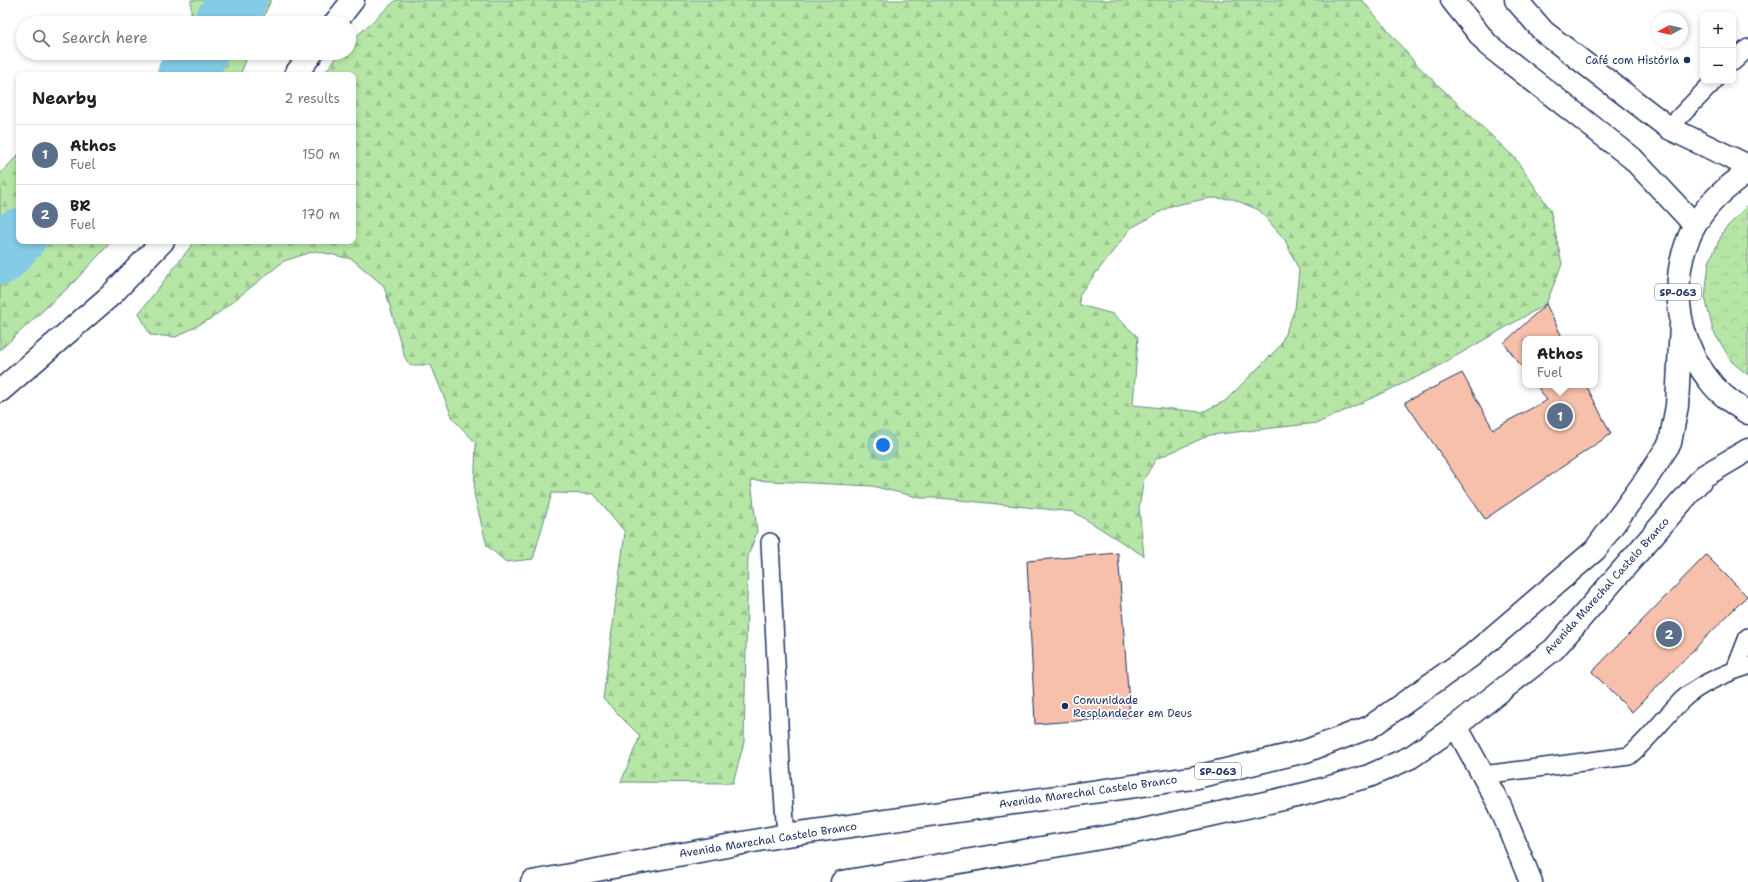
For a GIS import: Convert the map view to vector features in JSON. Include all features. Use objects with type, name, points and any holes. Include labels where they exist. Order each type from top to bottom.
[{"type":"main road","points":[[340,16],[353,0]]},
{"type":"main road","points":[[1452,0],[1488,45],[1632,158],[1695,225]]},
{"type":"main road","points":[[1516,0],[1544,32],[1669,128],[1748,166]]},
{"type":"main road","points":[[297,72],[307,60]]},
{"type":"main road","name":"SP-063","points":[[1748,172],[1720,192],[1695,225],[1681,264],[1678,291],[1681,323],[1692,353],[1709,381],[1732,403],[1748,413]]},
{"type":"main road","points":[[0,391],[111,295],[160,244]]},
{"type":"main road","name":"Avenida Marechal Castelo Branco","points":[[532,882],[786,835],[1192,778],[1306,751],[1370,727],[1471,656],[1595,550],[1645,481],[1670,443],[1677,406],[1681,323]]},
{"type":"main road","name":"Avenida Marechal Castelo Branco","points":[[842,882],[1130,833],[1306,794],[1369,776],[1411,757],[1456,726],[1554,649],[1704,476],[1748,450]]},
{"type":"main road","points":[[1456,726],[1500,806],[1531,882]]},
{"type":"lane","points":[[1736,59],[1748,48]]},
{"type":"lane","points":[[1669,128],[1711,84]]},
{"type":"lane","points":[[770,542],[786,835]]},
{"type":"lane","points":[[1483,775],[1629,756],[1642,745],[1683,699],[1701,687],[1742,668],[1748,637]]},
{"type":"green space","points":[[191,0],[271,0],[264,16],[191,16]]},
{"type":"green space","points":[[396,0],[1362,0],[1417,65],[1515,158],[1550,209],[1562,264],[1546,304],[1430,371],[1318,423],[1210,435],[1156,459],[1144,479],[1139,508],[1144,556],[1074,512],[940,498],[921,498],[872,486],[751,480],[757,532],[748,556],[744,742],[733,783],[621,782],[640,736],[603,699],[625,532],[594,494],[552,493],[533,559],[506,562],[487,546],[474,494],[476,443],[453,419],[431,365],[410,365],[405,358],[384,286],[352,259],[315,251],[284,261],[212,318],[176,337],[150,335],[139,313],[193,244],[356,244],[356,72],[325,72],[335,60],[356,60],[356,37]],"holes":[[[1210,198],[1233,199],[1259,210],[1285,240],[1299,270],[1295,309],[1280,346],[1225,401],[1202,412],[1133,405],[1138,337],[1113,314],[1080,305],[1079,295],[1131,228],[1171,206]]]},
{"type":"green space","points":[[172,60],[246,60],[241,72],[159,72]]},
{"type":"green space","points":[[16,157],[16,244],[109,244],[73,283],[0,350],[0,174]]},
{"type":"green space","points":[[1748,205],[1748,375],[1732,362],[1713,331],[1705,297],[1709,262],[1724,230]]},
{"type":"building","points":[[1546,304],[1562,336],[1522,336],[1522,367],[1504,343]]},
{"type":"building","points":[[1462,373],[1493,429],[1547,400],[1538,388],[1588,388],[1611,434],[1485,519],[1405,402]]},
{"type":"building","points":[[1118,553],[1130,717],[1035,724],[1027,561]]},
{"type":"building","points":[[1706,555],[1747,596],[1632,712],[1592,672]]},
{"type":"waterway","points":[[227,16],[239,0]]},
{"type":"waterway","points":[[187,72],[195,60]]},
{"type":"waterway","points":[[0,257],[16,239]]},
{"type":"place","name":"Café com História","points":[[1687,60]]},
{"type":"place","name":"Athos","points":[[1560,416]]},
{"type":"place","name":"BR","points":[[1669,634]]},
{"type":"place","name":"Comunidade Resplandecer em Deus","points":[[1065,706]]}]
